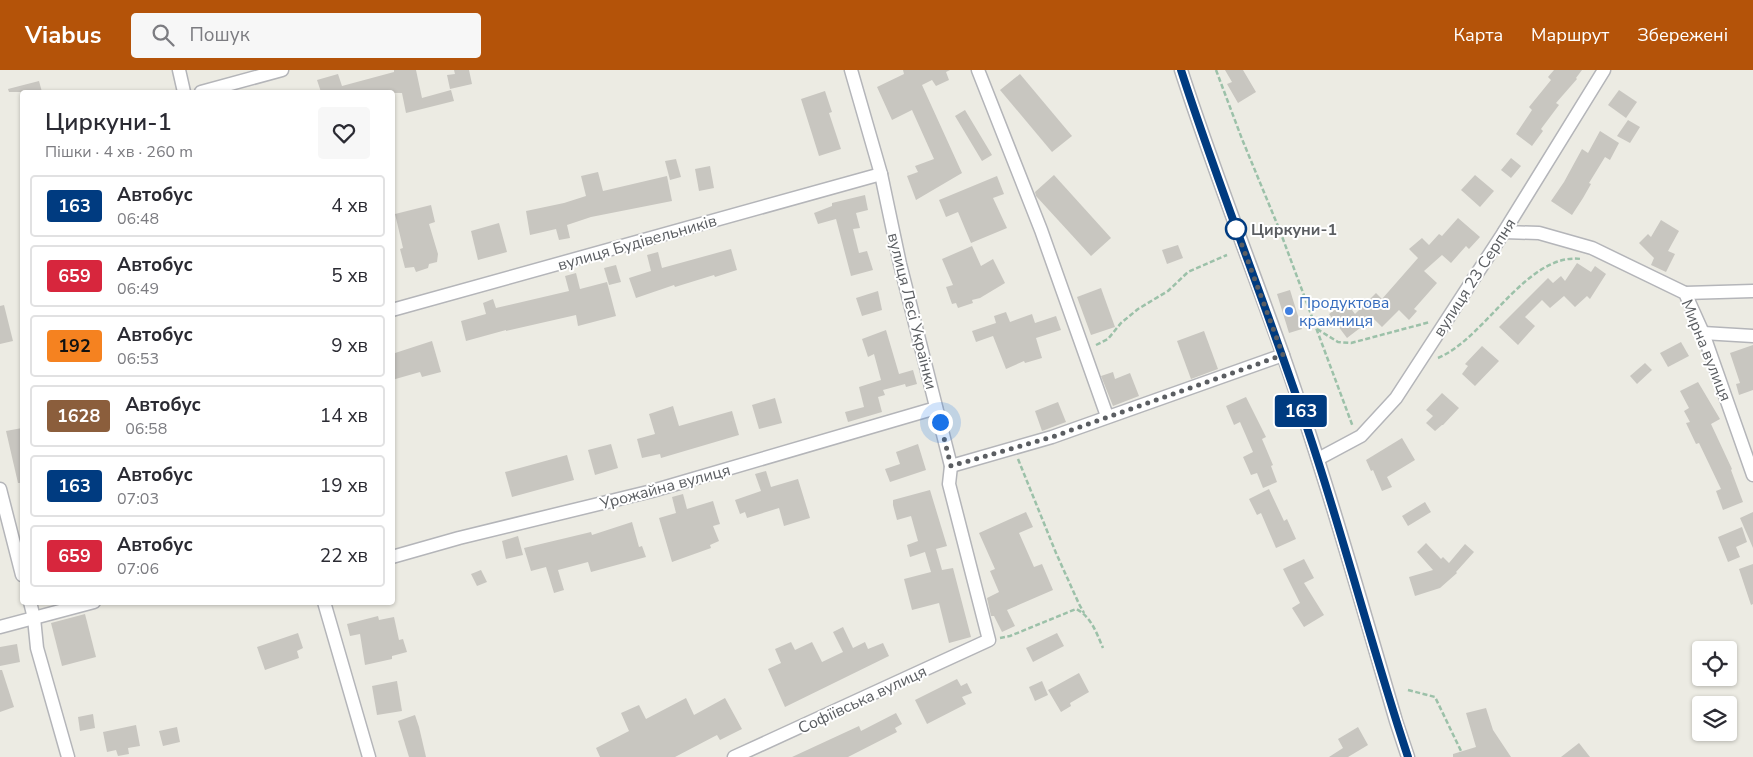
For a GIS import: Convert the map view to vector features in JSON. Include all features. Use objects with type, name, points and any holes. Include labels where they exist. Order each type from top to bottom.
[{"type":"street","points":[[179,70],[184,90]]},
{"type":"street","points":[[208,90],[282,70]]},
{"type":"street","name":"вулиця Лесі Українки","points":[[851,70],[881,174],[900,264],[951,466],[949,484],[989,640]]},
{"type":"street","points":[[978,70],[1041,230],[1107,416]]},
{"type":"street","points":[[1181,70],[1205,146],[1283,355],[1318,459],[1408,757]]},
{"type":"street","name":"вулиця 23 Серпня","points":[[1318,459],[1361,436],[1396,398],[1504,232],[1604,70]]},
{"type":"street","name":"вулиця Будівельників","points":[[395,309],[881,174]]},
{"type":"street","name":"Мирна вулиця","points":[[1504,232],[1539,233],[1592,248],[1686,293],[1703,333],[1753,475]]},
{"type":"street","points":[[1686,293],[1753,290]]},
{"type":"street","points":[[1703,333],[1753,336]]},
{"type":"street","points":[[951,466],[1052,437],[1283,355]]},
{"type":"street","name":"Урожайна вулиця","points":[[395,556],[459,538],[652,491],[936,408]]},
{"type":"street","points":[[0,489],[20,567]]},
{"type":"street","points":[[31,605],[37,648],[68,757]]},
{"type":"street","points":[[0,627],[83,605]]},
{"type":"street","points":[[325,605],[369,757]]},
{"type":"street","name":"Софіївська вулиця","points":[[734,757],[989,640]]},
{"type":"path","points":[[1216,70],[1354,426],[1350,442]]},
{"type":"path","points":[[1083,351],[1108,339],[1138,309],[1168,291],[1188,272],[1227,255]]},
{"type":"path","points":[[1421,360],[1439,358],[1471,336],[1513,293],[1545,266],[1572,258],[1587,260]]},
{"type":"path","points":[[1316,329],[1338,342],[1351,343],[1425,323],[1450,314]]},
{"type":"path","points":[[1014,448],[1078,604],[1090,622],[1103,648]]},
{"type":"path","points":[[989,640],[1010,636],[1076,609],[1084,613]]},
{"type":"path","points":[[1408,690],[1435,696],[1462,753]]},
{"type":"building","points":[[394,70],[416,70],[422,98],[451,90],[454,101],[406,113],[402,93],[395,93],[395,90],[320,90],[317,80],[338,74],[342,86],[394,72]]},
{"type":"building","points":[[454,70],[469,70],[472,84],[450,89],[447,75],[455,74]]},
{"type":"building","points":[[903,70],[950,70],[946,72],[949,80],[936,86],[932,80],[922,85],[962,173],[916,200],[907,176],[918,172],[915,166],[934,159],[912,110],[892,120],[877,87],[904,74]]},
{"type":"building","points":[[1225,70],[1243,70],[1256,92],[1238,103],[1227,84],[1232,82]]},
{"type":"building","points":[[1554,70],[1582,70],[1577,79],[1556,103],[1559,105],[1541,129],[1543,131],[1532,146],[1516,134],[1532,110],[1529,107],[1551,80],[1548,77]]},
{"type":"building","points":[[1020,74],[1072,136],[1052,152],[1000,90]]},
{"type":"building","points":[[39,81],[41,90],[9,92],[8,89]]},
{"type":"building","points":[[1619,90],[1637,102],[1626,118],[1608,105]]},
{"type":"building","points":[[825,91],[832,112],[829,113],[841,149],[819,156],[801,99]]},
{"type":"building","points":[[965,110],[992,155],[982,161],[955,116]]},
{"type":"building","points":[[1628,120],[1640,127],[1630,143],[1617,136]]},
{"type":"building","points":[[1600,131],[1619,143],[1610,160],[1605,157],[1572,215],[1551,201],[1582,149],[1588,153]]},
{"type":"building","points":[[1511,158],[1521,166],[1511,178],[1501,170]]},
{"type":"building","points":[[676,159],[681,177],[670,180],[665,161]]},
{"type":"building","points":[[710,166],[714,188],[699,191],[695,169]]},
{"type":"building","points":[[598,172],[603,191],[667,176],[672,201],[591,217],[567,225],[570,238],[559,240],[556,229],[530,235],[526,211],[586,196],[581,176]]},
{"type":"building","points":[[1054,175],[1111,238],[1091,256],[1036,196],[1035,192]]},
{"type":"building","points":[[1475,175],[1494,191],[1480,207],[1461,190]]},
{"type":"building","points":[[997,176],[1004,194],[993,198],[1007,228],[971,243],[958,212],[946,217],[939,200]]},
{"type":"building","points":[[865,195],[868,210],[856,213],[860,228],[853,229],[859,253],[867,251],[873,270],[851,276],[836,219],[818,224],[814,213],[832,206],[832,203]]},
{"type":"building","points":[[431,205],[435,222],[429,224],[438,254],[437,262],[429,264],[428,268],[416,272],[414,267],[405,268],[400,249],[403,248],[395,214]]},
{"type":"building","points":[[1458,218],[1480,237],[1469,249],[1466,246],[1451,263],[1442,255],[1424,271],[1437,283],[1414,309],[1417,311],[1409,320],[1399,310],[1382,327],[1373,318],[1347,338],[1329,314],[1346,302],[1355,314],[1376,293],[1382,299],[1418,258],[1409,249],[1422,238],[1429,245],[1439,234],[1442,236]]},
{"type":"building","points":[[1661,220],[1679,231],[1668,251],[1675,254],[1666,272],[1651,265],[1654,258],[1639,243],[1648,234],[1651,237]]},
{"type":"building","points":[[499,223],[507,252],[478,260],[471,231]]},
{"type":"building","points":[[1178,245],[1183,258],[1167,264],[1162,250]]},
{"type":"building","points":[[972,246],[981,266],[993,259],[1005,283],[980,298],[972,300],[973,303],[958,308],[956,303],[952,304],[946,287],[953,285],[942,259]]},
{"type":"building","points":[[731,249],[737,270],[675,287],[674,285],[636,298],[629,278],[651,271],[647,255],[658,252],[662,268]]},
{"type":"building","points":[[1577,263],[1591,272],[1595,266],[1606,274],[1590,299],[1587,296],[1575,307],[1564,296],[1550,308],[1542,300],[1525,317],[1535,326],[1518,345],[1499,327],[1548,278],[1553,283],[1561,276],[1565,281]]},
{"type":"building","points":[[616,265],[621,282],[609,285],[604,268]]},
{"type":"building","points":[[576,273],[580,289],[607,282],[616,316],[578,326],[576,315],[506,330],[466,341],[461,321],[486,314],[483,303],[493,299],[496,308],[569,291],[565,276]]},
{"type":"building","points":[[1101,288],[1115,327],[1091,335],[1077,297]]},
{"type":"building","name":"Продуктова крамниця","points":[[1290,290],[1302,329],[1289,333],[1277,294]]},
{"type":"building","points":[[878,291],[882,310],[862,316],[856,298]]},
{"type":"building","points":[[4,305],[13,341],[0,344],[0,306]]},
{"type":"building","points":[[1006,312],[1010,322],[1032,314],[1035,323],[1056,316],[1061,330],[1036,338],[1042,358],[1025,363],[1024,361],[1006,369],[993,336],[976,342],[972,331],[996,323],[994,316]]},
{"type":"building","points":[[886,330],[899,374],[913,370],[917,384],[906,387],[905,384],[883,390],[885,395],[878,397],[882,412],[848,422],[845,412],[864,407],[859,387],[881,380],[874,354],[868,357],[862,339]]},
{"type":"building","points":[[1204,331],[1218,369],[1191,379],[1177,341]]},
{"type":"building","points":[[432,341],[441,372],[422,377],[420,372],[395,379],[395,353]]},
{"type":"building","points":[[1681,342],[1689,356],[1668,367],[1660,353]]},
{"type":"building","points":[[1753,345],[1753,390],[1739,395],[1736,384],[1740,383],[1730,353]]},
{"type":"building","points":[[1482,346],[1499,361],[1475,386],[1462,374],[1468,366],[1465,364]]},
{"type":"building","points":[[1645,363],[1652,370],[1637,384],[1630,376]]},
{"type":"building","points":[[1113,372],[1115,379],[1130,373],[1139,396],[1113,406],[1101,376]]},
{"type":"building","points":[[1698,382],[1720,419],[1711,424],[1732,469],[1743,502],[1723,510],[1716,491],[1721,489],[1699,443],[1696,444],[1686,423],[1690,422],[1684,411],[1689,408],[1680,391]]},
{"type":"building","points":[[1442,393],[1459,408],[1435,431],[1426,423],[1433,416],[1426,410]]},
{"type":"building","points":[[1246,397],[1266,437],[1262,439],[1273,465],[1271,466],[1277,482],[1263,488],[1257,473],[1251,475],[1243,457],[1253,452],[1240,422],[1234,425],[1226,406]]},
{"type":"building","points":[[775,398],[782,423],[759,429],[752,405]]},
{"type":"building","points":[[1058,402],[1066,422],[1042,431],[1035,411]]},
{"type":"building","points":[[673,406],[679,426],[732,411],[739,435],[661,458],[660,454],[642,458],[637,439],[655,434],[649,414]]},
{"type":"building","points":[[20,428],[20,483],[18,483],[6,431]]},
{"type":"building","points":[[1402,438],[1415,460],[1387,477],[1392,487],[1382,491],[1373,470],[1371,471],[1366,460]]},
{"type":"building","points":[[611,444],[618,468],[595,475],[588,450]]},
{"type":"building","points":[[918,444],[926,470],[890,482],[885,469],[900,464],[896,452]]},
{"type":"building","points":[[567,455],[574,480],[512,497],[505,472]]},
{"type":"building","points":[[766,471],[771,487],[798,479],[810,518],[784,526],[779,508],[747,518],[745,512],[740,514],[735,500],[761,491],[755,474]]},
{"type":"building","points":[[1269,489],[1284,521],[1287,519],[1296,539],[1276,548],[1261,513],[1257,515],[1249,499]]},
{"type":"building","points":[[930,490],[947,546],[936,549],[942,570],[953,568],[971,637],[949,643],[939,603],[912,610],[904,579],[931,572],[925,552],[910,557],[907,545],[918,541],[911,516],[897,520],[893,505],[893,500]]},
{"type":"building","points":[[683,494],[687,509],[713,501],[720,524],[713,526],[719,541],[710,545],[711,548],[672,562],[659,518],[676,513],[672,497]]},
{"type":"building","points":[[1425,502],[1431,512],[1408,526],[1402,516]]},
{"type":"building","points":[[1026,512],[1033,527],[1019,533],[1034,567],[1042,564],[1053,590],[1007,610],[1015,626],[1002,632],[994,616],[991,616],[987,598],[999,592],[990,571],[995,569],[979,533]]},
{"type":"building","points":[[1753,512],[1753,548],[1740,518]]},
{"type":"building","points":[[632,522],[639,547],[642,546],[646,557],[591,572],[588,562],[558,570],[564,590],[554,593],[546,567],[531,571],[524,548],[591,532],[592,535]]},
{"type":"building","points":[[1742,527],[1747,542],[1736,547],[1740,557],[1728,562],[1718,537]]},
{"type":"building","points":[[518,536],[523,555],[506,559],[502,541]]},
{"type":"building","points":[[1426,543],[1441,559],[1443,557],[1449,563],[1465,544],[1474,552],[1457,573],[1440,588],[1415,596],[1409,577],[1433,570],[1417,552]]},
{"type":"building","points":[[1304,559],[1314,578],[1304,583],[1324,615],[1304,627],[1292,608],[1300,603],[1283,569]]},
{"type":"building","points":[[1753,564],[1753,604],[1751,605],[1739,569]]},
{"type":"building","points":[[481,570],[487,582],[477,586],[471,574]]},
{"type":"building","points":[[85,614],[96,657],[62,666],[51,623]]},
{"type":"building","points":[[378,616],[379,620],[394,617],[399,640],[403,639],[407,652],[392,656],[392,659],[365,665],[360,634],[350,636],[347,624]]},
{"type":"building","points":[[843,627],[853,648],[865,642],[868,649],[883,643],[889,656],[785,707],[768,669],[781,663],[775,649],[791,642],[795,650],[812,642],[822,662],[843,652],[833,632]]},
{"type":"building","points":[[298,633],[303,648],[297,651],[299,658],[265,670],[257,647]]},
{"type":"building","points":[[1057,633],[1064,646],[1033,662],[1026,648]]},
{"type":"building","points":[[17,644],[20,662],[0,666],[0,647]]},
{"type":"building","points":[[0,670],[2,670],[14,707],[0,712]]},
{"type":"building","points":[[1079,673],[1089,692],[1070,703],[1071,706],[1061,712],[1048,690]]},
{"type":"building","points":[[957,679],[961,686],[967,683],[972,693],[962,697],[966,704],[927,724],[915,700]]},
{"type":"building","points":[[397,681],[402,711],[377,715],[372,686]]},
{"type":"building","points":[[1042,681],[1048,695],[1035,701],[1029,687]]},
{"type":"building","points":[[686,698],[694,715],[725,698],[742,729],[720,740],[717,735],[675,757],[600,757],[596,748],[629,731],[621,713],[639,705],[646,719]]},
{"type":"building","points":[[1486,708],[1493,730],[1511,757],[1453,757],[1453,754],[1476,747],[1466,713]]},
{"type":"building","points":[[896,713],[902,724],[895,728],[897,732],[848,757],[792,757],[859,726],[861,731]]},
{"type":"building","points":[[93,714],[95,728],[80,731],[78,717]]},
{"type":"building","points":[[415,715],[426,757],[409,757],[398,721]]},
{"type":"building","points":[[136,725],[140,746],[128,748],[129,754],[118,756],[116,750],[107,752],[103,732]]},
{"type":"building","points":[[177,727],[180,742],[163,746],[159,731]]},
{"type":"building","points":[[1358,727],[1368,745],[1348,757],[1329,757],[1343,748],[1338,739]]},
{"type":"building","points":[[1579,743],[1590,757],[1561,757]]},
{"type":"bus line","name":"163","points":[[1181,70],[1205,146],[1283,355],[1318,459],[1408,757]]},
{"type":"place","name":"Циркуни-1","points":[[1236,229]]},
{"type":"place","name":"Продуктова крамниця","points":[[1289,311]]},
{"type":"route","points":[[940,422],[951,466],[1052,437],[1283,355],[1236,229]]}]
